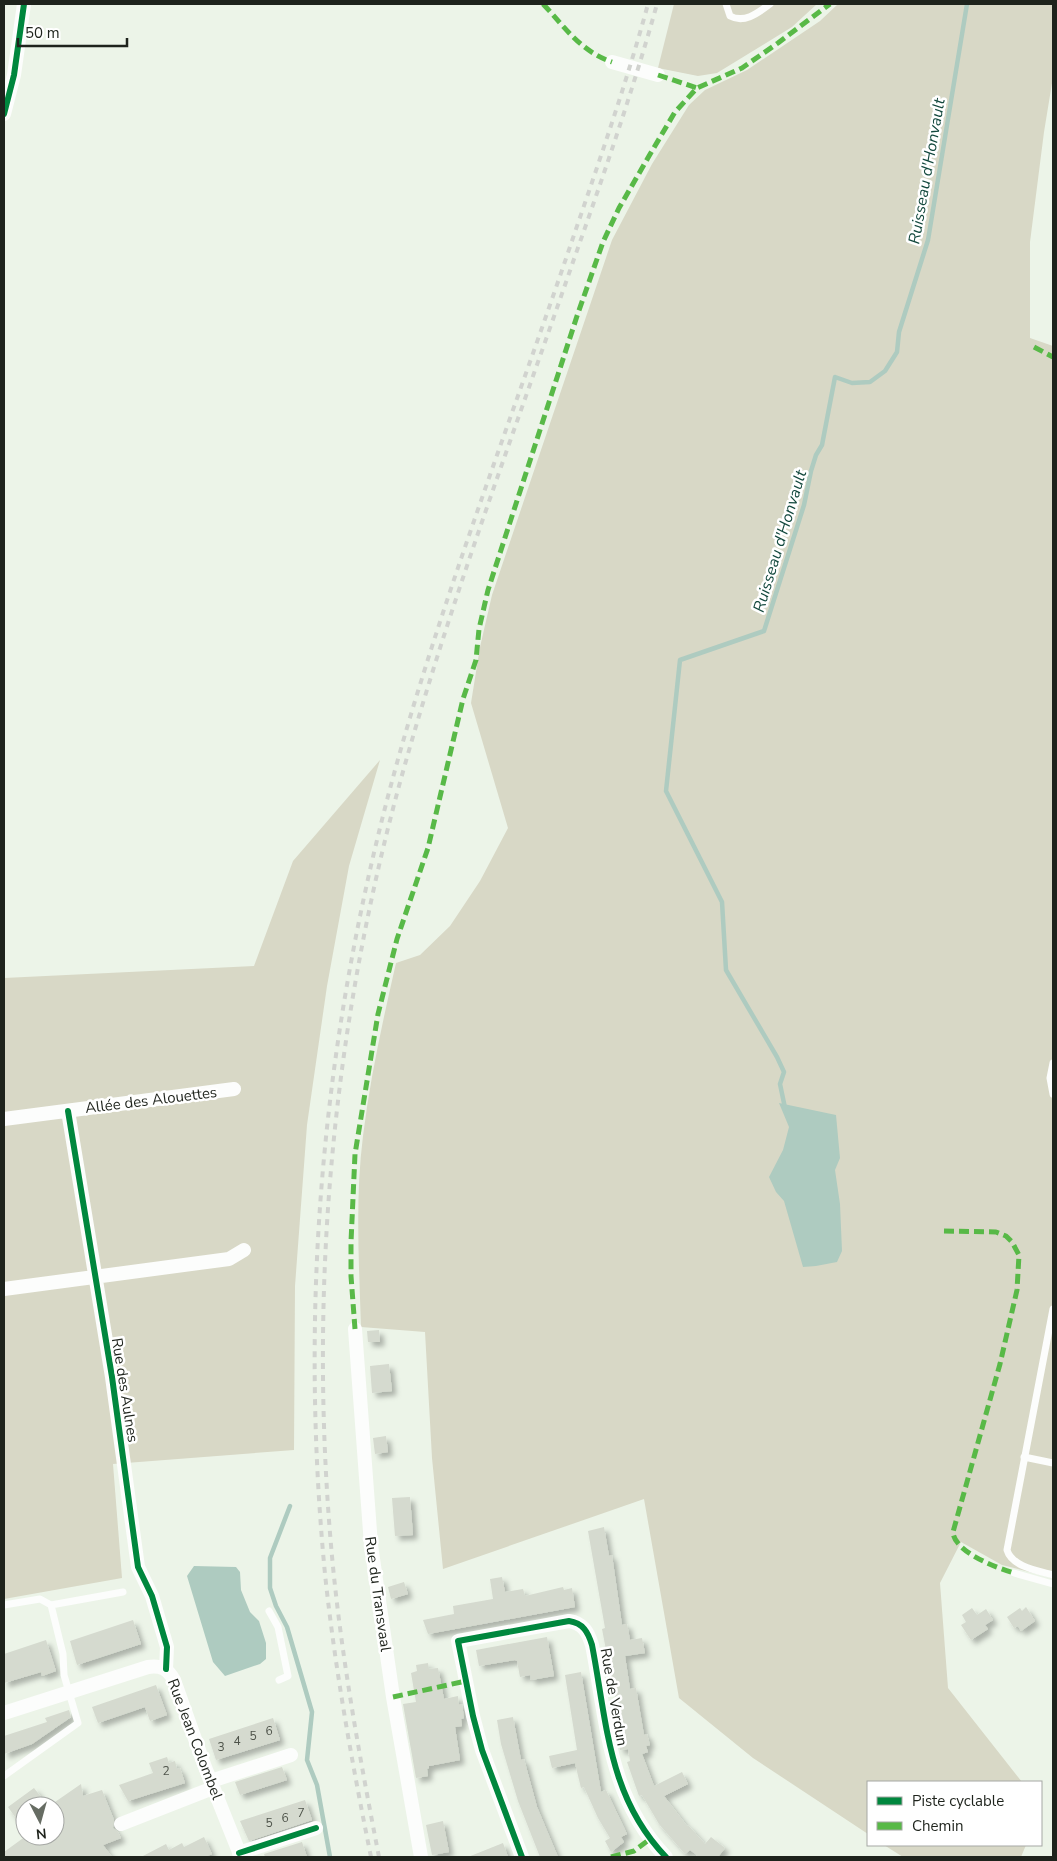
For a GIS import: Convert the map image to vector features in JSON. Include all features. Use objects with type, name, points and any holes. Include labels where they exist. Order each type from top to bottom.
[{"type":"street","points":[[4,114],[16,64],[24,4]]},
{"type":"street","points":[[612,62],[658,75]]},
{"type":"street","name":"Allée des Alouettes","points":[[4,1119],[234,1089]]},
{"type":"street","name":"Rue des Aulnes","points":[[68,1111],[112,1377],[138,1567],[152,1596],[167,1647],[166,1669]]},
{"type":"street","points":[[4,1289],[229,1259],[244,1250]]},
{"type":"street","name":"Rue du Transvaal","points":[[355,1329],[370,1545],[420,1857]]},
{"type":"street","name":"Rue de Verdun","points":[[522,1857],[496,1791],[481,1744],[458,1641],[563,1621],[575,1622],[584,1628],[592,1645],[608,1738],[618,1778],[640,1825],[666,1857]]},
{"type":"street","name":"Rue Jean Colombel","points":[[4,1713],[148,1667],[154,1666],[166,1669],[174,1680],[240,1855]]},
{"type":"street","points":[[122,1824],[212,1784],[291,1754]]},
{"type":"street","points":[[240,1855],[316,1828]]},
{"type":"lane","points":[[726,4],[730,16],[740,19],[752,16],[770,4]]},
{"type":"lane","points":[[1053,1063],[1050,1078],[1053,1094]]},
{"type":"lane","points":[[1053,1309],[1007,1550],[1008,1554],[1016,1562],[1053,1574]]},
{"type":"lane","points":[[1024,1457],[1053,1463]]},
{"type":"lane","points":[[1014,1574],[1053,1584]]},
{"type":"lane","points":[[4,1606],[40,1599],[50,1605],[123,1592]]},
{"type":"lane","points":[[4,1776],[78,1723],[68,1692],[64,1675],[63,1654],[50,1605]]},
{"type":"lane","points":[[269,1611],[278,1627],[288,1676],[279,1680]]},
{"type":"shaded area","points":[[674,4],[817,4],[792,27],[717,73],[698,76],[658,68]]},
{"type":"shaded area","points":[[838,4],[1053,4],[1053,77],[1030,242],[1030,338],[1053,346],[1053,1578],[1002,1565],[961,1542],[940,1583],[948,1688],[1021,1781],[867,1781],[867,1833],[753,1758],[679,1698],[644,1499],[443,1569],[432,1458],[425,1332],[361,1327],[358,1231],[359,1183],[366,1114],[377,1049],[396,963],[420,955],[450,926],[480,881],[508,828],[471,703],[480,647],[492,595],[612,240],[652,164],[689,105],[705,90],[747,70],[820,21]]},
{"type":"shaded area","points":[[380,760],[349,866],[327,986],[307,1125],[295,1286],[294,1450],[113,1464],[122,1578],[4,1599],[4,978],[254,966],[293,861]]},
{"type":"shaded area","points":[[779,1103],[836,1115],[840,1158],[835,1170],[840,1204],[842,1251],[837,1262],[803,1267],[784,1201],[776,1192],[769,1177],[783,1150],[789,1127]]},
{"type":"shaded area","points":[[194,1566],[236,1567],[240,1572],[241,1590],[250,1612],[259,1621],[266,1643],[266,1659],[260,1664],[225,1676],[213,1662],[187,1576]]},
{"type":"shaded area","points":[[886,1846],[1026,1846],[1021,1857],[903,1857]]},
{"type":"building","points":[[379,1330],[380,1342],[368,1342],[367,1331]]},
{"type":"building","points":[[389,1364],[392,1391],[372,1393],[370,1366]]},
{"type":"building","points":[[386,1436],[388,1452],[375,1454],[373,1438]]},
{"type":"building","points":[[410,1497],[413,1535],[395,1536],[392,1498]]},
{"type":"building","points":[[604,1527],[609,1556],[612,1555],[622,1625],[627,1624],[630,1640],[642,1638],[645,1653],[625,1656],[630,1689],[636,1688],[644,1735],[647,1734],[650,1745],[646,1746],[648,1752],[642,1754],[654,1786],[682,1772],[688,1784],[664,1796],[687,1826],[705,1844],[711,1837],[725,1848],[718,1857],[695,1857],[697,1855],[690,1850],[685,1854],[659,1824],[642,1795],[639,1796],[627,1762],[630,1761],[628,1749],[620,1750],[618,1740],[626,1738],[623,1722],[620,1723],[602,1629],[605,1628],[588,1531]]},
{"type":"building","points":[[502,1577],[505,1592],[523,1589],[525,1596],[563,1587],[564,1590],[572,1588],[575,1607],[428,1634],[423,1620],[454,1614],[453,1606],[493,1599],[490,1579]]},
{"type":"building","points":[[404,1582],[408,1594],[391,1599],[388,1587]]},
{"type":"building","points":[[1026,1607],[1035,1621],[1021,1631],[1018,1626],[1014,1628],[1007,1617],[1020,1608],[1022,1611]]},
{"type":"building","points":[[972,1608],[977,1615],[986,1609],[993,1620],[985,1625],[988,1629],[971,1640],[961,1625],[966,1622],[962,1615]]},
{"type":"building","points":[[133,1620],[141,1644],[77,1665],[70,1641]]},
{"type":"building","points":[[547,1637],[554,1676],[531,1680],[530,1675],[520,1677],[517,1661],[515,1660],[479,1666],[476,1650]]},
{"type":"building","points":[[46,1640],[56,1671],[42,1676],[41,1672],[4,1683],[4,1654]]},
{"type":"building","points":[[428,1663],[429,1669],[438,1668],[444,1699],[458,1696],[459,1705],[462,1704],[464,1718],[461,1719],[462,1726],[455,1727],[460,1760],[429,1766],[427,1769],[428,1776],[416,1778],[403,1704],[416,1702],[411,1673],[417,1671],[416,1665]]},
{"type":"building","points":[[581,1672],[601,1792],[606,1790],[627,1834],[621,1837],[624,1842],[611,1852],[605,1841],[610,1838],[598,1818],[584,1787],[581,1788],[575,1763],[552,1768],[549,1756],[577,1750],[565,1675]]},
{"type":"building","points":[[156,1685],[167,1715],[150,1721],[145,1707],[98,1723],[92,1707]]},
{"type":"building","points":[[69,1710],[71,1717],[32,1744],[4,1754],[4,1736],[47,1722],[45,1718]]},
{"type":"building","points":[[513,1717],[521,1760],[524,1759],[537,1807],[558,1857],[540,1857],[518,1801],[501,1744],[497,1720]]},
{"type":"building","points":[[273,1718],[280,1740],[216,1760],[209,1739]]},
{"type":"building","points":[[167,1757],[169,1763],[175,1761],[177,1769],[180,1768],[185,1783],[128,1801],[119,1785],[153,1773],[149,1763]]},
{"type":"building","points":[[282,1767],[287,1780],[240,1795],[235,1782]]},
{"type":"building","points":[[81,1784],[83,1796],[102,1790],[114,1820],[113,1828],[121,1838],[103,1845],[112,1857],[4,1857],[4,1852],[15,1844],[15,1846],[65,1846],[64,1796]]},
{"type":"building","points":[[34,1788],[40,1796],[23,1796]]},
{"type":"building","points":[[305,1800],[312,1820],[249,1841],[240,1821]]},
{"type":"building","points":[[15,1802],[15,1817],[8,1807]]},
{"type":"building","points":[[443,1821],[449,1852],[432,1855],[426,1825]]},
{"type":"building","points":[[204,1837],[212,1854],[205,1857],[141,1857],[166,1844],[169,1850],[182,1843],[184,1847]]},
{"type":"building","points":[[302,1842],[307,1857],[265,1857],[264,1854]]},
{"type":"building","points":[[503,1843],[508,1857],[468,1857]]},
{"type":"waterway","name":"Ruisseau d'Honvault","points":[[785,1108],[780,1084],[784,1072],[726,970],[722,902],[666,791],[680,660],[764,631],[804,505],[811,471],[816,455],[822,445],[835,377],[852,383],[870,382],[885,371],[897,352],[899,332],[928,240],[967,4]]},
{"type":"waterway","points":[[290,1506],[270,1558],[270,1588],[276,1606],[287,1627],[312,1712],[307,1760],[317,1785],[330,1857]]},
{"type":"railway","points":[[371,1857],[334,1645],[325,1574],[317,1465],[315,1357],[317,1250],[325,1143],[339,1037],[357,931],[380,826],[409,721],[448,598],[604,147],[648,4]]},
{"type":"railway","points":[[379,1857],[357,1741],[339,1624],[331,1545],[325,1449],[323,1354],[325,1258],[332,1162],[342,1067],[357,973],[376,879],[418,719],[482,521],[618,132],[657,4]]},
{"type":"marked path","points":[[543,4],[582,45],[591,52],[612,62]]},
{"type":"marked path","points":[[355,1329],[351,1276],[355,1154],[378,1014],[397,939],[428,848],[463,699],[476,660],[479,629],[488,590],[603,242],[619,208],[675,112],[697,88],[742,68],[830,4]]},
{"type":"marked path","points":[[658,75],[697,88]]},
{"type":"marked path","points":[[1034,347],[1053,357]]},
{"type":"marked path","points":[[944,1231],[996,1232],[1006,1236],[1012,1242],[1019,1255],[1017,1290],[1000,1364],[953,1532],[955,1539],[968,1552],[987,1563],[1014,1573]]},
{"type":"marked path","points":[[393,1697],[466,1681]]},
{"type":"marked path","points":[[611,1857],[634,1851],[650,1839]]},
{"type":"cycle path","points":[[4,114],[14,75],[24,4]]},
{"type":"cycle path","points":[[68,1111],[112,1377],[138,1567],[152,1596],[167,1647],[166,1669]]},
{"type":"cycle path","points":[[522,1857],[482,1750],[458,1641],[569,1621],[578,1624],[584,1629],[592,1645],[607,1730],[621,1784],[632,1809],[647,1834],[666,1857]]},
{"type":"cycle path","points":[[239,1853],[316,1828]]}]
